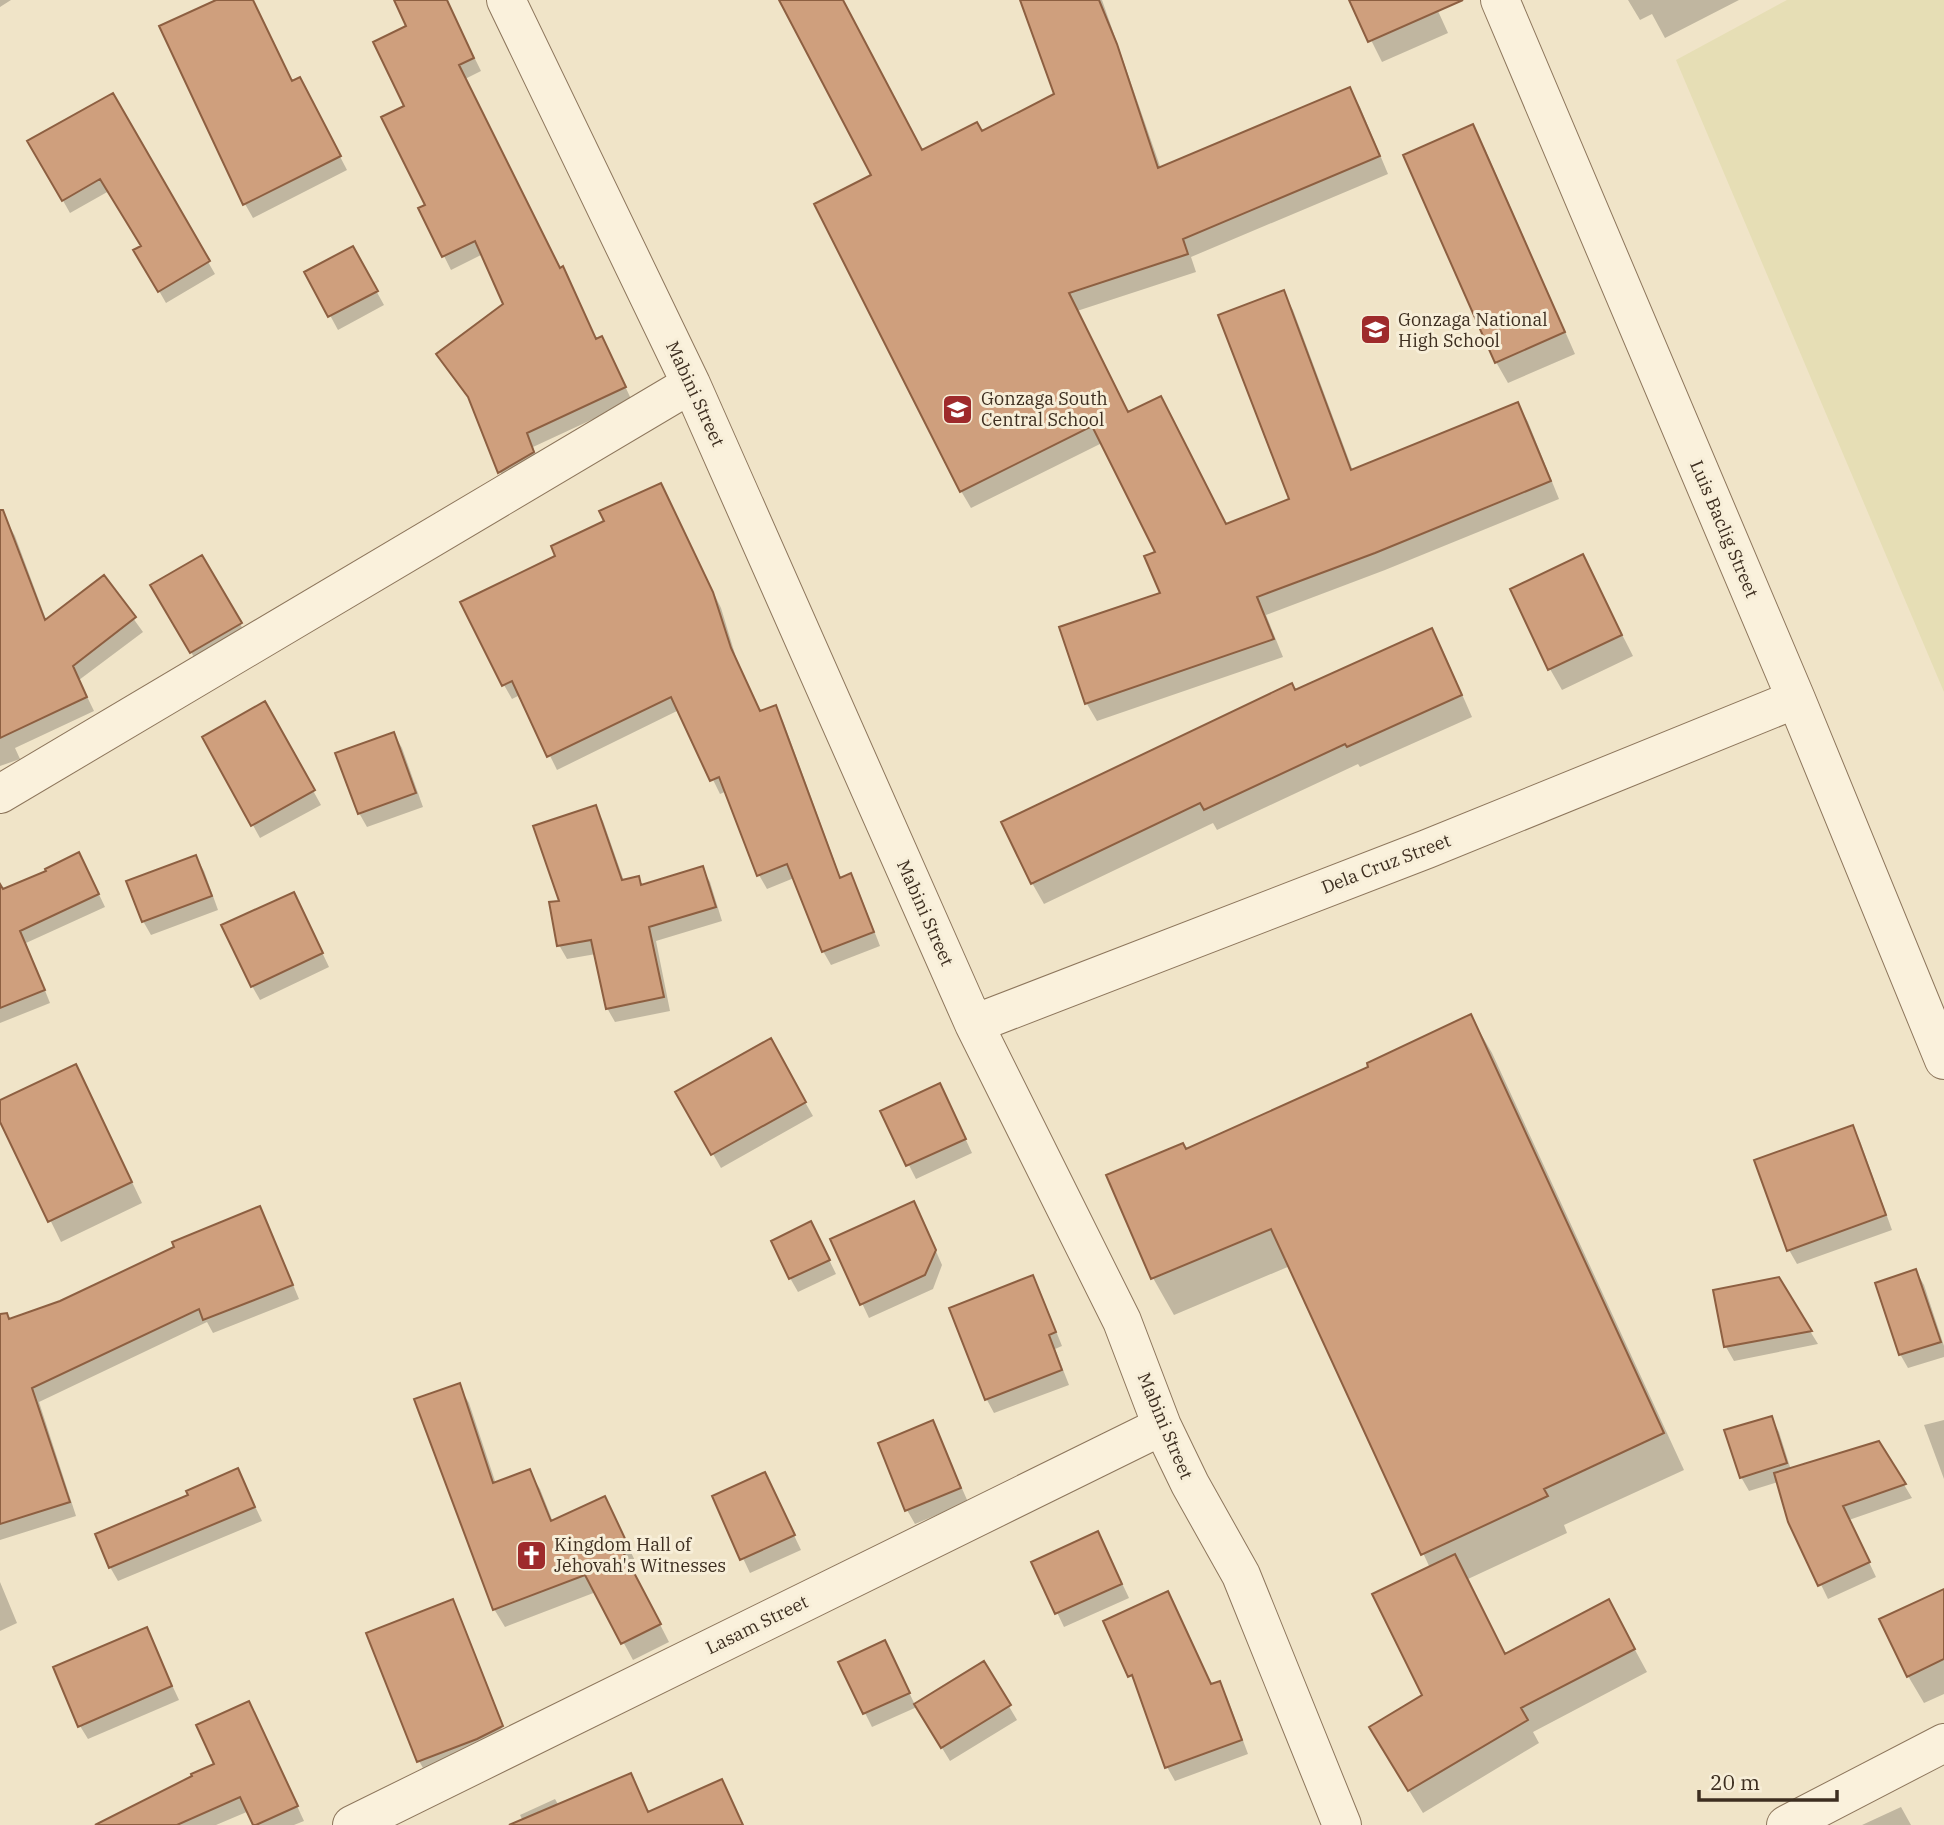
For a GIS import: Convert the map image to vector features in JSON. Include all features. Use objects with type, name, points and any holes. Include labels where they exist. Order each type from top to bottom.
[{"type":"street","name":"Mabini Street","points":[[506,0],[691,384],[974,1024],[1122,1321],[1162,1426],[1190,1484],[1241,1575],[1342,1825]]},
{"type":"street","name":"Luis Baclig Street","points":[[1500,0],[1796,699],[1944,1059]]},
{"type":"street","points":[[0,794],[691,384]]},
{"type":"street","name":"Dela Cruz Street","points":[[974,1024],[1427,849],[1796,699]]},
{"type":"street","name":"Lasam Street","points":[[352,1825],[1162,1426]]},
{"type":"street","points":[[1786,1825],[1944,1743]]},
{"type":"shaded area","points":[[1787,0],[1944,0],[1944,692],[1676,60]]},
{"type":"building","points":[[216,0],[253,0],[292,81],[300,77],[341,156],[243,205],[159,26]]},
{"type":"building","points":[[394,0],[447,0],[474,58],[459,65],[560,268],[563,266],[596,339],[602,336],[626,387],[527,433],[534,452],[498,473],[468,397],[436,354],[503,304],[475,241],[442,257],[418,208],[425,205],[381,117],[404,106],[373,42],[406,26]]},
{"type":"building","points":[[779,0],[843,0],[922,150],[977,122],[982,131],[1054,94],[1020,0],[1099,0],[1117,44],[1158,168],[1350,87],[1380,156],[1183,239],[1188,254],[1069,293],[1128,412],[1161,396],[1226,524],[1289,499],[1218,315],[1284,290],[1351,470],[1518,402],[1551,481],[1375,553],[1257,597],[1274,639],[1085,704],[1059,627],[1160,593],[1144,556],[1155,552],[1092,426],[960,492],[814,204],[871,175]]},
{"type":"building","points":[[1349,0],[1463,0],[1368,42]]},
{"type":"building","points":[[113,93],[210,261],[158,292],[133,250],[141,246],[100,179],[62,201],[27,141]]},
{"type":"building","points":[[1473,124],[1565,332],[1495,363],[1403,155]]},
{"type":"building","points":[[353,246],[378,291],[328,317],[304,272]]},
{"type":"building","points":[[661,483],[713,592],[731,648],[760,711],[776,705],[840,878],[851,873],[874,932],[822,952],[787,864],[757,876],[719,777],[710,781],[671,697],[547,757],[512,681],[502,686],[460,602],[555,556],[551,546],[604,521],[599,511]]},
{"type":"building","points":[[0,510],[3,510],[45,620],[104,575],[136,617],[73,666],[87,697],[0,738]]},
{"type":"building","points":[[1583,554],[1622,635],[1548,670],[1510,589]]},
{"type":"building","points":[[202,555],[242,623],[190,653],[150,585]]},
{"type":"building","points":[[1432,628],[1462,695],[1347,747],[1345,744],[1204,810],[1200,803],[1031,884],[1001,822],[1292,683],[1295,690]]},
{"type":"building","points":[[265,701],[315,790],[251,826],[202,737]]},
{"type":"building","points":[[394,732],[416,793],[358,814],[335,753]]},
{"type":"building","points":[[596,805],[622,880],[639,876],[641,885],[703,866],[716,907],[649,927],[664,997],[606,1009],[591,940],[557,946],[549,902],[559,901],[533,826]]},
{"type":"building","points":[[79,852],[99,894],[20,931],[45,990],[0,1008],[0,884],[3,889],[46,871],[45,869]]},
{"type":"building","points":[[196,855],[212,896],[142,922],[126,881]]},
{"type":"building","points":[[294,892],[323,953],[251,987],[221,925]]},
{"type":"building","points":[[1471,1014],[1664,1433],[1544,1489],[1548,1496],[1421,1555],[1271,1229],[1151,1279],[1106,1175],[1183,1143],[1186,1149],[1368,1067],[1367,1063]]},
{"type":"building","points":[[771,1038],[806,1102],[711,1155],[675,1092]]},
{"type":"building","points":[[76,1064],[132,1182],[48,1222],[0,1122],[0,1100]]},
{"type":"building","points":[[940,1083],[966,1139],[906,1166],[880,1111]]},
{"type":"building","points":[[1853,1125],[1886,1215],[1787,1251],[1754,1160]]},
{"type":"building","points":[[914,1201],[936,1250],[925,1275],[860,1305],[830,1239]]},
{"type":"building","points":[[260,1206],[293,1285],[203,1320],[199,1309],[32,1388],[70,1502],[0,1524],[0,1314],[7,1313],[9,1319],[60,1301],[174,1247],[172,1242]]},
{"type":"building","points":[[811,1221],[830,1260],[789,1279],[771,1241]]},
{"type":"building","points":[[1916,1269],[1941,1342],[1899,1355],[1875,1283]]},
{"type":"building","points":[[1033,1275],[1056,1332],[1049,1335],[1062,1370],[985,1400],[949,1308]]},
{"type":"building","points":[[1779,1277],[1812,1331],[1724,1347],[1713,1290]]},
{"type":"building","points":[[460,1383],[493,1483],[530,1469],[551,1521],[605,1496],[628,1545],[621,1548],[661,1624],[621,1644],[585,1575],[493,1610],[414,1399]]},
{"type":"building","points":[[1772,1416],[1787,1463],[1740,1478],[1724,1430]]},
{"type":"building","points":[[933,1420],[961,1488],[905,1511],[878,1443]]},
{"type":"building","points":[[1879,1441],[1906,1484],[1843,1506],[1870,1562],[1818,1586],[1788,1522],[1774,1473]]},
{"type":"building","points":[[238,1468],[255,1507],[109,1568],[95,1534],[188,1495],[186,1491]]},
{"type":"building","points":[[765,1472],[795,1535],[740,1560],[712,1496]]},
{"type":"building","points":[[1098,1531],[1122,1584],[1055,1614],[1031,1562]]},
{"type":"building","points":[[1455,1554],[1505,1654],[1609,1599],[1635,1649],[1521,1708],[1528,1720],[1408,1791],[1369,1727],[1422,1695],[1372,1594]]},
{"type":"building","points":[[1944,1589],[1944,1659],[1907,1677],[1879,1619]]},
{"type":"building","points":[[1168,1591],[1211,1684],[1220,1681],[1242,1740],[1165,1768],[1132,1675],[1128,1677],[1103,1621]]},
{"type":"building","points":[[453,1599],[503,1726],[417,1762],[366,1633]]},
{"type":"building","points":[[147,1627],[172,1686],[78,1727],[53,1667]]},
{"type":"building","points":[[885,1640],[910,1693],[863,1714],[838,1662]]},
{"type":"building","points":[[984,1661],[1011,1705],[941,1748],[914,1704]]},
{"type":"building","points":[[249,1701],[298,1806],[256,1825],[253,1825],[240,1797],[177,1825],[95,1825],[214,1764],[196,1725]]},
{"type":"building","points":[[631,1773],[648,1812],[722,1779],[743,1825],[509,1825]]},
{"type":"place","name":"Gonzaga National High School","points":[[1375,330]]},
{"type":"place","name":"Gonzaga South Central School","points":[[958,409]]},
{"type":"place","name":"Kingdom Hall of Jehovah's Witnesses","points":[[531,1555]]}]
